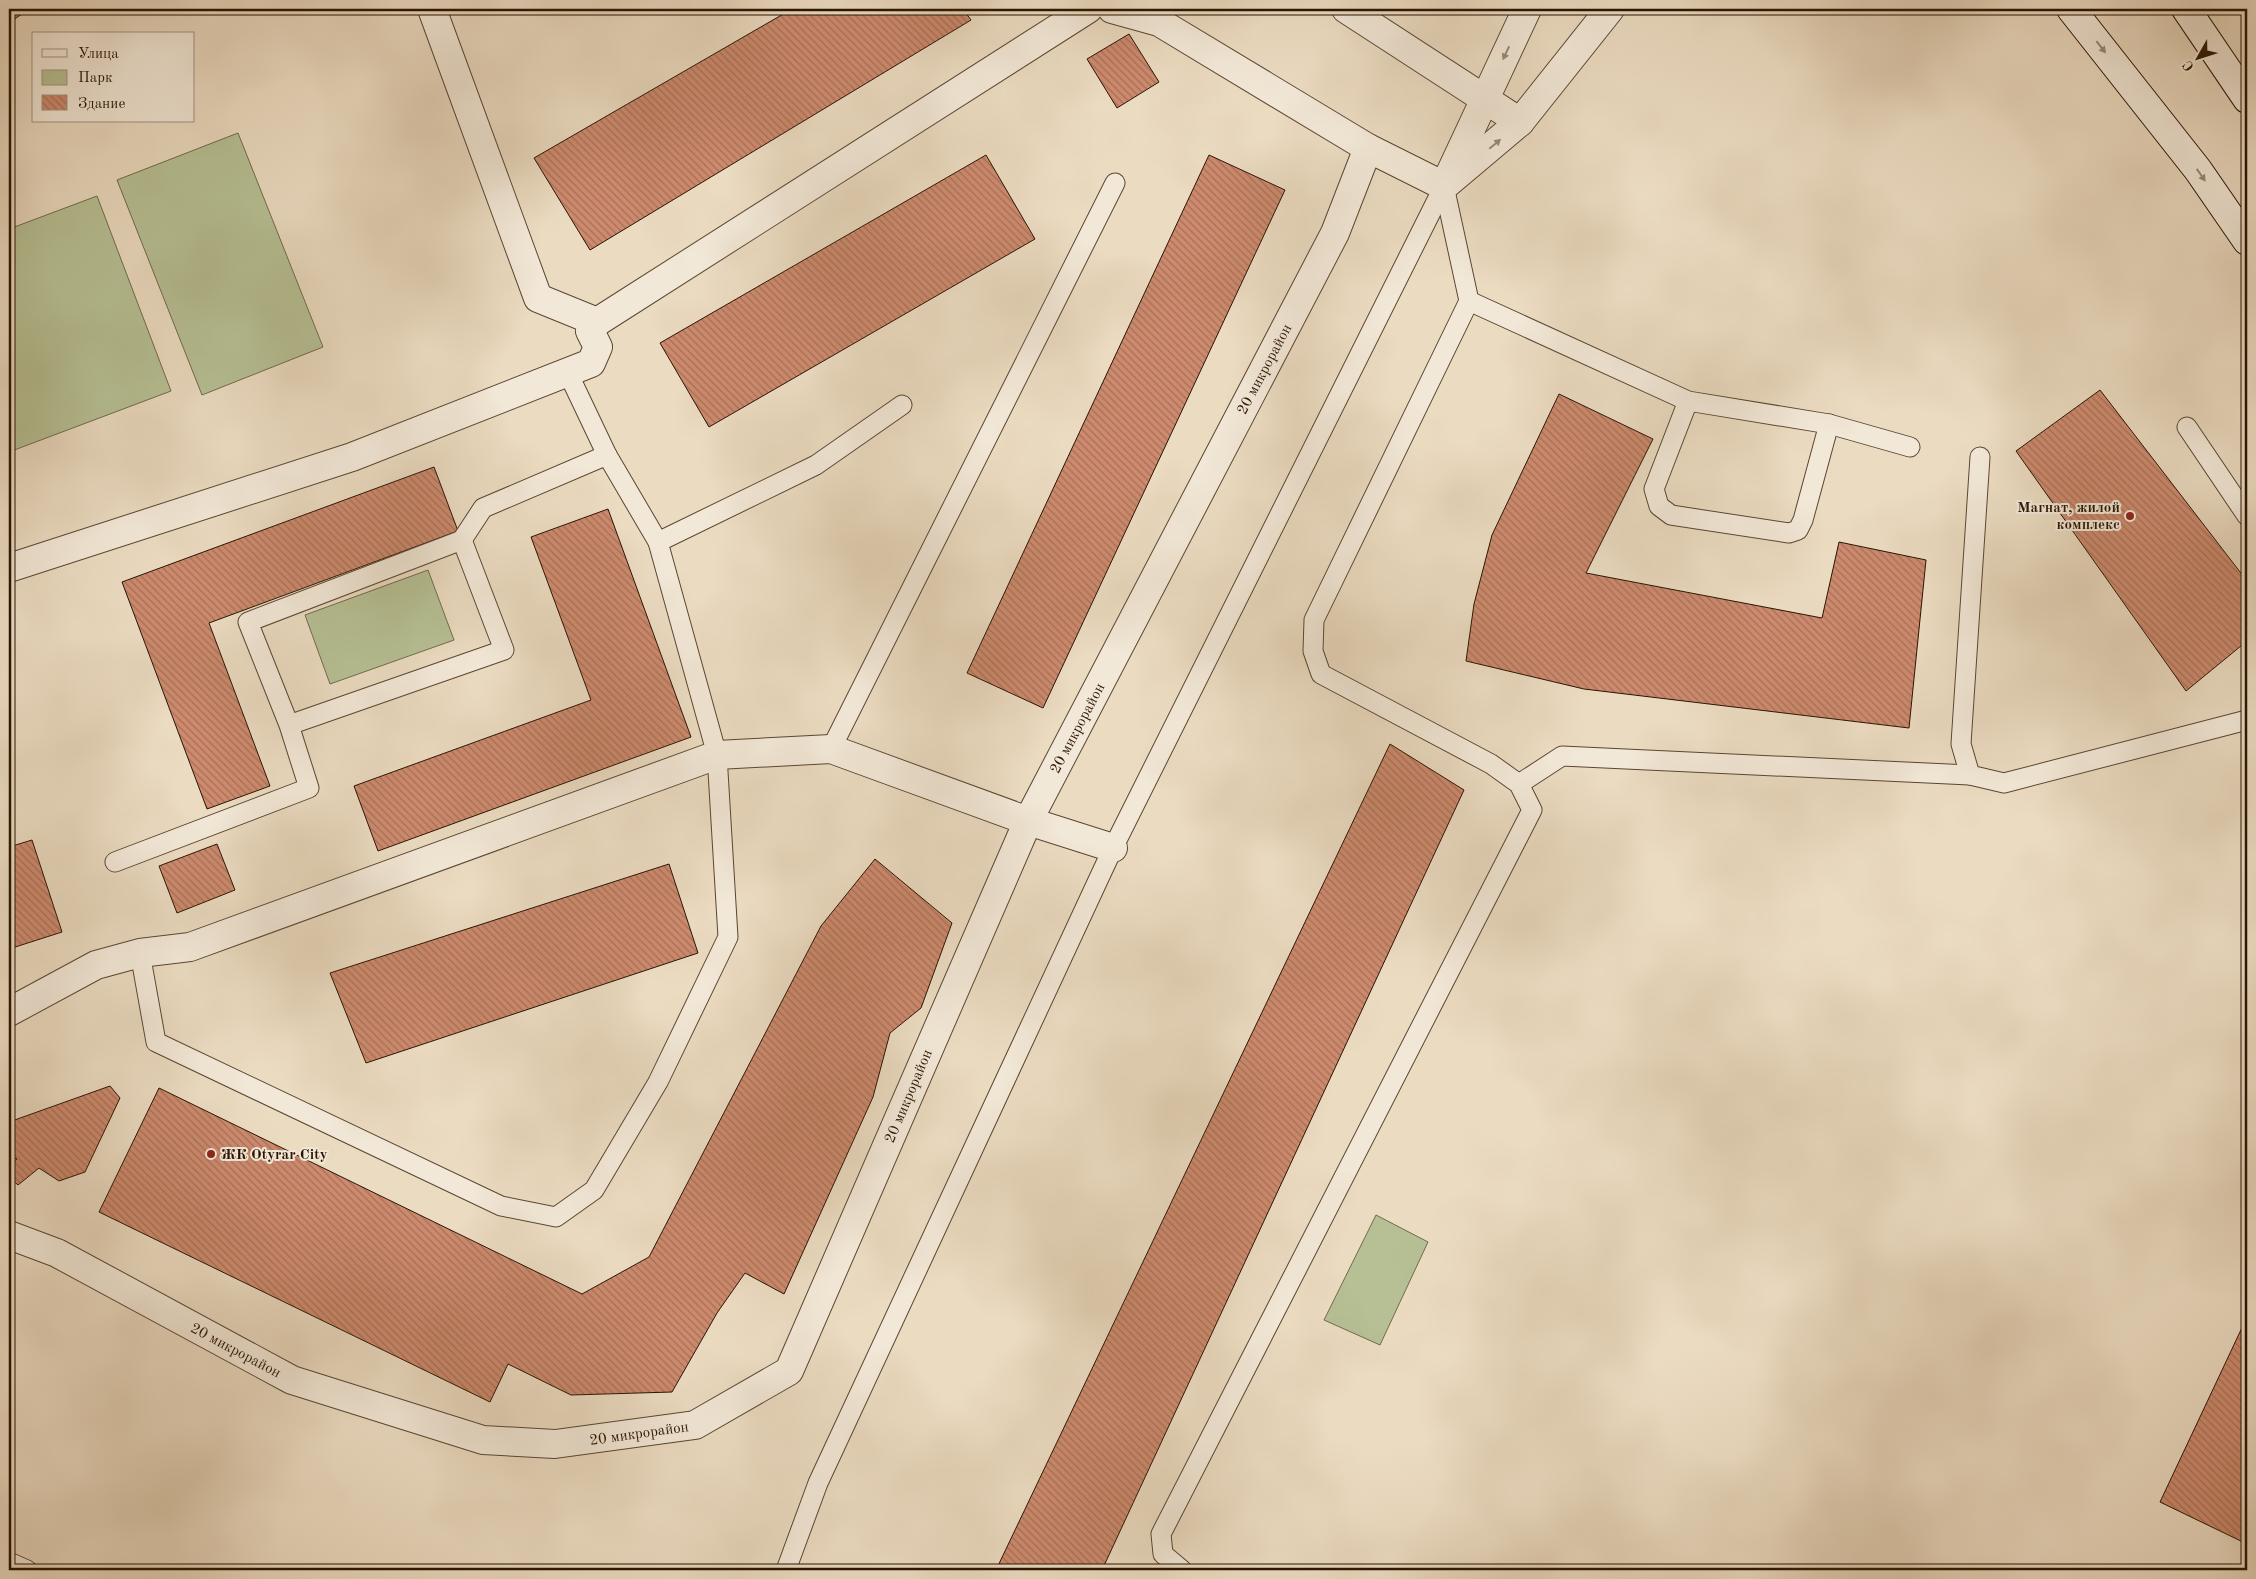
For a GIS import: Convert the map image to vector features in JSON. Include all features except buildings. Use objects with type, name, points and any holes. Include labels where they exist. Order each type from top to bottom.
[{"type":"street","points":[[432,9],[538,298],[597,322]]},
{"type":"street","points":[[9,568],[352,457],[591,363],[598,347],[590,331],[597,322],[1088,9]]},
{"type":"street","points":[[1112,9],[1159,22],[1368,148],[1444,186]]},
{"type":"street","points":[[1346,9],[1520,122]]},
{"type":"street","points":[[1444,186],[1527,9]]},
{"type":"street","points":[[1444,186],[1520,122],[1610,9]]},
{"type":"street","points":[[2071,9],[2198,170],[2247,241]]},
{"type":"street","points":[[2186,9],[2247,99]]},
{"type":"street","name":"20 микрорайон","points":[[9,1235],[57,1253],[292,1380],[483,1440],[556,1444],[695,1425],[789,1371],[1028,821],[1335,233],[1368,148]]},
{"type":"street","points":[[9,1012],[96,965],[140,953],[190,948],[717,755],[831,749],[1028,821],[1113,848]]},
{"type":"lane","points":[[831,749],[1114,183]]},
{"type":"lane","points":[[1182,1570],[1163,1554],[1161,1534],[1532,810],[1519,784],[1492,764],[1322,674],[1313,651],[1314,620],[1469,301],[1444,186]]},
{"type":"lane","points":[[786,1570],[818,1483],[1113,848],[1444,186]]},
{"type":"lane","points":[[1469,301],[1688,401],[1829,424],[1910,447]]},
{"type":"lane","points":[[140,953],[156,1042],[501,1206],[556,1217],[594,1190],[658,1082],[728,937],[717,755],[658,542],[607,455],[568,373]]},
{"type":"lane","points":[[1688,401],[1654,489],[1660,506],[1671,515],[1789,533],[1798,530],[1803,520],[1829,424]]},
{"type":"lane","points":[[658,542],[816,465],[902,405]]},
{"type":"lane","points":[[2187,427],[2247,516]]},
{"type":"lane","points":[[115,862],[309,788],[288,725],[248,622],[462,540],[483,508],[607,455]]},
{"type":"lane","points":[[1970,775],[1961,744],[1980,457]]},
{"type":"lane","points":[[288,725],[504,650],[462,540]]},
{"type":"lane","points":[[1519,784],[1562,756],[1970,775],[2004,782],[2247,720]]},
{"type":"lane","points":[[9,1562],[27,1570]]},
{"type":"green space","points":[[238,133],[323,347],[202,395],[117,180]]},
{"type":"green space","points":[[97,196],[171,391],[9,452],[9,229]]},
{"type":"green space","points":[[428,570],[454,640],[330,684],[305,615]]},
{"type":"green space","points":[[1376,1215],[1428,1242],[1380,1345],[1324,1320]]},
{"type":"place","name":"Магнат, жилой комплекс","points":[[2130,516]]},
{"type":"place","name":"ЖК Otyrar City","points":[[211,1154]]}]
